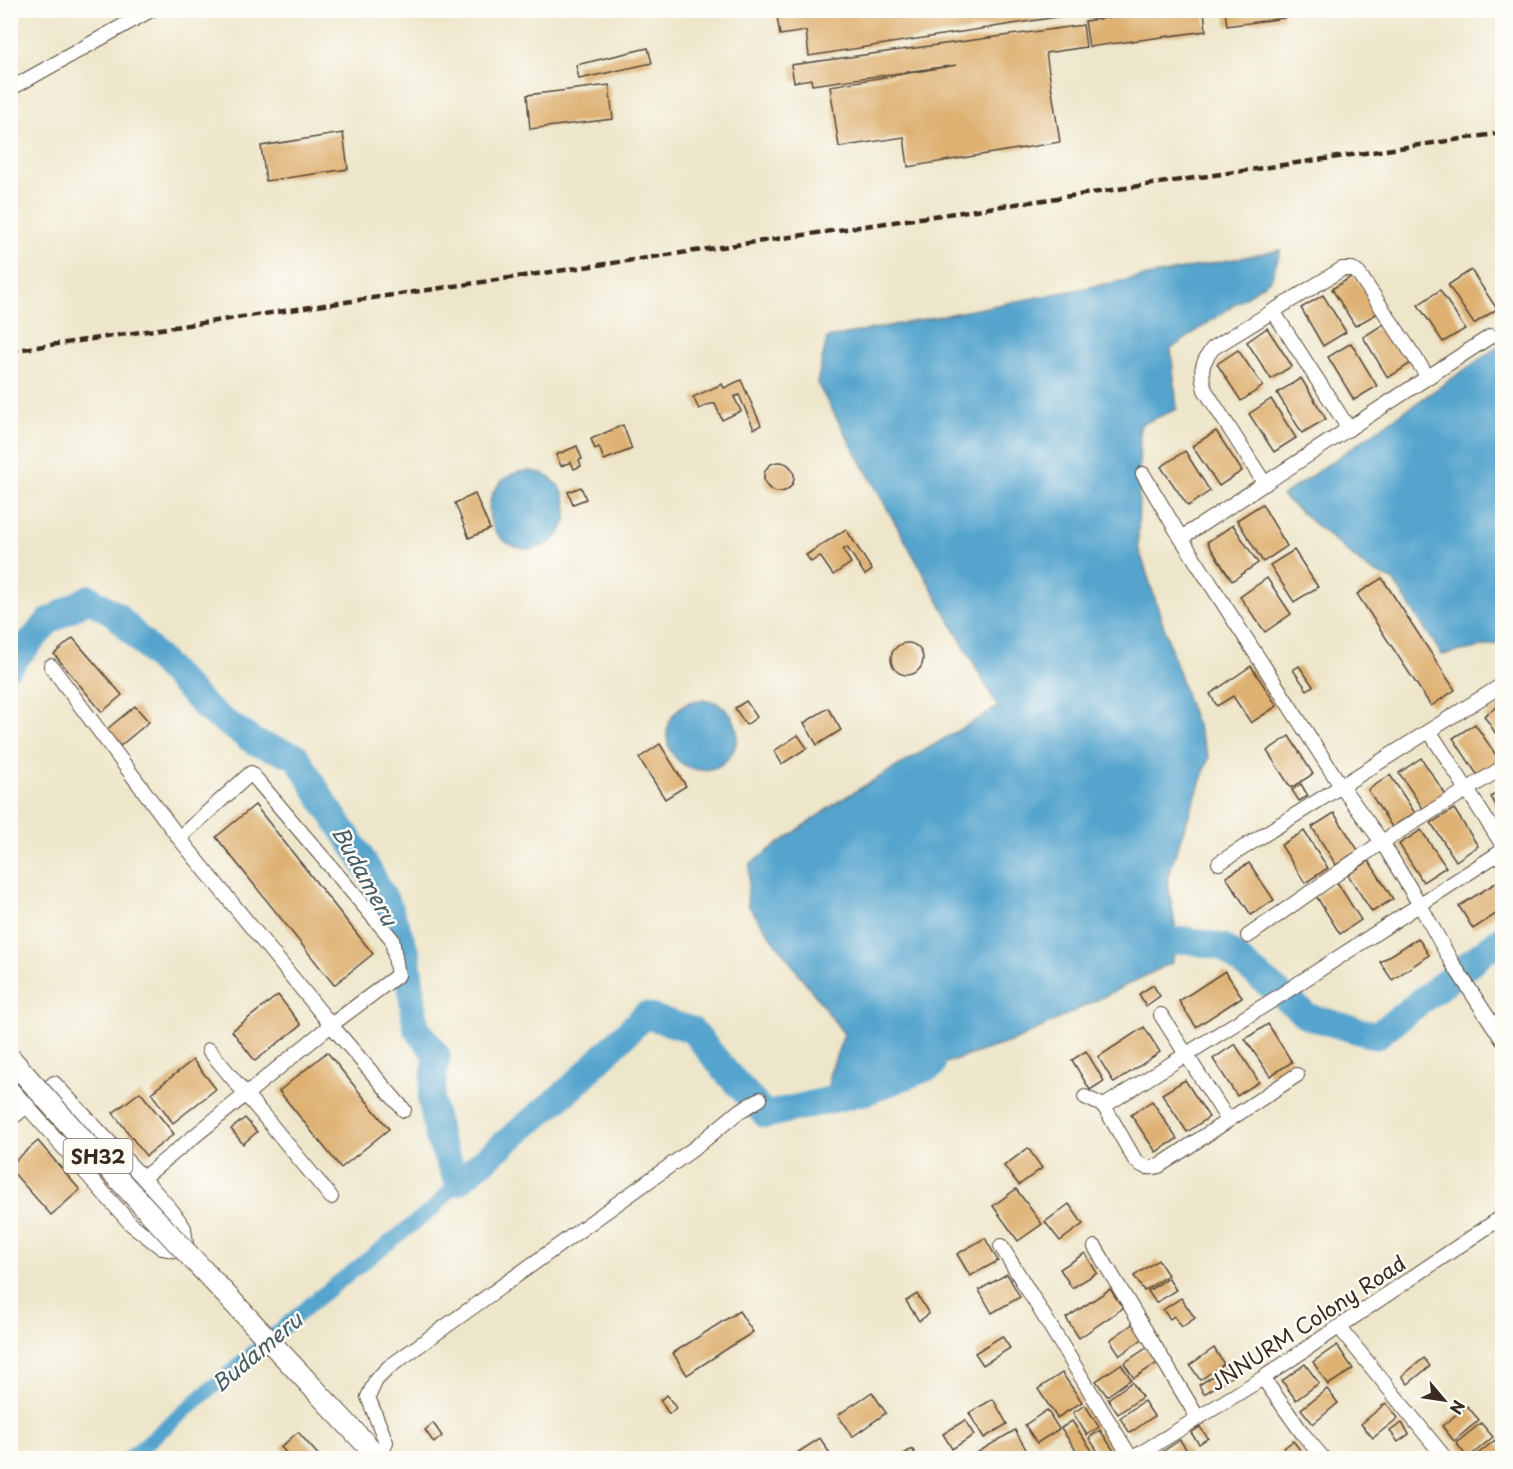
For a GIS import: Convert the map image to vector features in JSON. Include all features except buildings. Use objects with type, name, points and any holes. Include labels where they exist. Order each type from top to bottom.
[{"type":"main road","name":"SH32","points":[[10,1058],[98,1157],[380,1458]]},
{"type":"street","points":[[10,89],[151,10]]},
{"type":"street","points":[[1265,484],[1205,390],[1201,374],[1204,360],[1213,348],[1342,269],[1352,269],[1359,274],[1428,377]]},
{"type":"street","points":[[1273,311],[1349,429]]},
{"type":"street","points":[[1181,538],[1491,336]]},
{"type":"street","points":[[1143,474],[1181,538],[1341,786],[1382,842],[1472,995],[1501,1034]]},
{"type":"street","points":[[51,666],[179,837],[331,1025],[404,1110]]},
{"type":"street","points":[[1219,863],[1503,685]]},
{"type":"street","points":[[1430,732],[1503,844]]},
{"type":"street","points":[[1248,936],[1382,842],[1503,768]]},
{"type":"street","points":[[143,1178],[331,1025],[398,975],[392,939],[251,773],[179,837]]},
{"type":"street","points":[[1104,1106],[1503,852]]},
{"type":"street","points":[[1161,1015],[1228,1120]]},
{"type":"street","points":[[209,1050],[331,1197]]},
{"type":"street","points":[[1085,1097],[1104,1106],[1135,1160],[1142,1166],[1151,1168],[1159,1166],[1297,1075]]},
{"type":"street","points":[[10,1087],[27,1107],[131,1224],[162,1248],[187,1253],[184,1228],[163,1200],[54,1083],[27,1107],[10,1120]]},
{"type":"street","points":[[380,1458],[386,1442],[368,1397],[376,1380],[389,1367],[696,1147],[738,1112],[760,1099]]},
{"type":"street","name":"JNNURM Colony Road","points":[[1132,1458],[1263,1378],[1503,1217]]},
{"type":"street","points":[[1001,1246],[1132,1458]]},
{"type":"street","points":[[1095,1247],[1198,1418]]},
{"type":"street","points":[[1339,1327],[1445,1458]]},
{"type":"street","points":[[1263,1378],[1323,1458]]},
{"type":"water","points":[[1281,250],[1271,279],[1171,349],[1177,409],[1140,425],[1138,546],[1189,705],[1209,757],[1167,878],[1175,924],[1173,962],[1016,1040],[829,1101],[829,1076],[844,1034],[747,904],[750,864],[839,801],[998,707],[817,383],[827,338]]},
{"type":"water","points":[[1502,344],[1502,643],[1442,655],[1393,580],[1369,570],[1282,496]]},
{"type":"water","points":[[528,471],[543,474],[555,483],[564,495],[567,510],[564,525],[555,537],[543,546],[528,549],[513,546],[501,537],[492,525],[489,510],[492,495],[501,483],[513,474]]},
{"type":"water","points":[[702,700],[715,703],[727,710],[734,722],[737,735],[734,748],[727,760],[715,767],[702,770],[689,767],[677,760],[670,748],[667,735],[670,722],[677,710],[689,703]]},
{"type":"waterway","name":"Budameru","points":[[10,665],[48,622],[89,598],[116,615],[208,710],[256,743],[296,756],[358,852],[388,905],[407,954],[416,1028],[437,1055],[431,1100],[439,1140],[458,1182],[572,1087],[645,1015],[692,1030],[766,1115],[868,1091],[932,1066]]},
{"type":"waterway","points":[[1143,959],[1165,943],[1185,940],[1223,947],[1307,1016],[1376,1036],[1502,938]]},
{"type":"waterway","name":"Budameru","points":[[129,1458],[318,1298],[435,1207],[458,1182]]},
{"type":"railway","points":[[10,351],[1502,133]]}]
